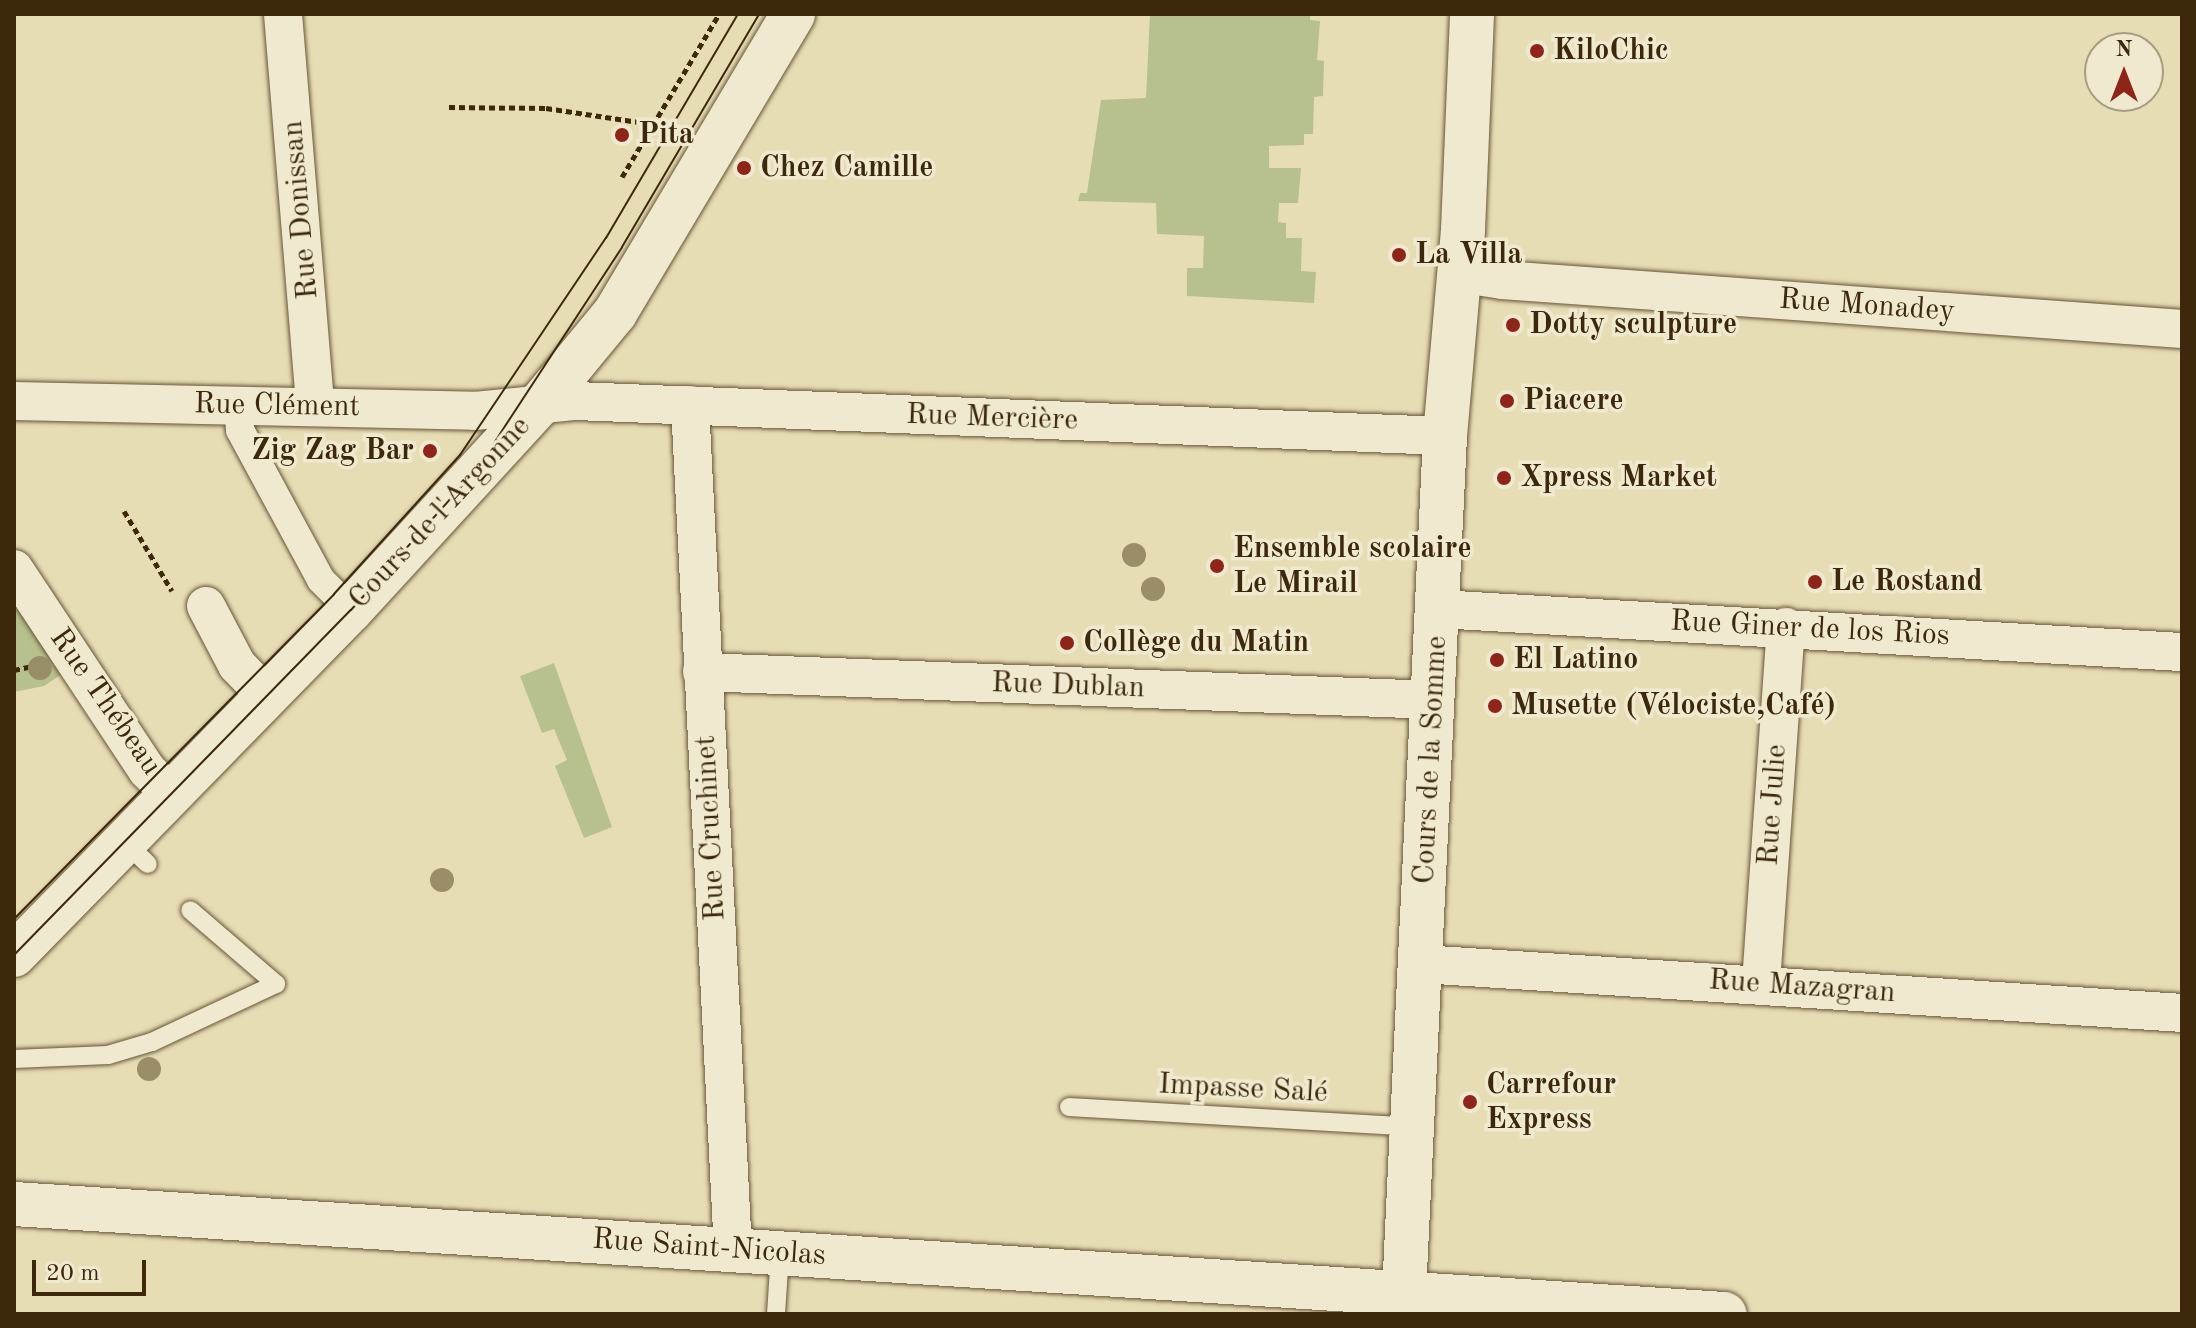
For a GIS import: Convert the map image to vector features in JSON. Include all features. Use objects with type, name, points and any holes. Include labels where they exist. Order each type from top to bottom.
[{"type":"street","name":"Rue Donissan","points":[[283,14],[315,407]]},
{"type":"street","name":"Cours de l'Argonne","points":[[14,955],[136,853],[171,794],[351,610],[540,404],[615,313],[793,14]]},
{"type":"street","name":"Cours de la Somme","points":[[1404,1304],[1445,436],[1472,14]]},
{"type":"street","name":"Rue Monadey","points":[[1457,273],[1502,280],[2182,329]]},
{"type":"street","name":"Rue Clément","points":[[14,401],[475,411],[540,404]]},
{"type":"street","name":"Rue Mercière","points":[[540,404],[690,405],[1445,436]]},
{"type":"street","name":"Rue Cruchinet","points":[[690,405],[733,1250]]},
{"type":"street","points":[[238,406],[240,430],[321,580],[351,610]]},
{"type":"street","name":"Rue Thébeau","points":[[14,569],[147,770],[171,794]]},
{"type":"street","points":[[206,606],[237,665],[266,695]]},
{"type":"street","name":"Rue Giner de los Rios","points":[[1438,609],[2182,652]]},
{"type":"street","name":"Rue Julie","points":[[1761,983],[1786,627]]},
{"type":"street","name":"Rue Dublan","points":[[702,672],[1434,700]]},
{"type":"street","name":"Rue Mazagran","points":[[1421,964],[1761,983],[2182,1013]]},
{"type":"street","name":"Rue Saint-Nicolas","points":[[14,1204],[780,1253],[1404,1304],[1724,1314]]},
{"type":"lane","points":[[14,1059],[108,1055],[137,1047],[192,1027],[222,1006],[276,984],[190,910]]},
{"type":"lane","name":"Impasse Salé","points":[[1069,1107],[1412,1127]]},
{"type":"lane","points":[[776,1314],[780,1253]]},
{"type":"path","points":[[622,177],[719,14]]},
{"type":"path","points":[[449,107],[546,108],[652,124]]},
{"type":"path","points":[[124,511],[187,617],[206,606]]},
{"type":"green space","points":[[1150,14],[1310,14],[1310,20],[1320,21],[1317,60],[1324,61],[1323,96],[1314,97],[1313,134],[1304,134],[1304,145],[1269,146],[1269,168],[1301,168],[1298,203],[1279,203],[1278,222],[1286,223],[1286,238],[1302,238],[1301,271],[1316,272],[1314,303],[1187,296],[1187,268],[1203,268],[1204,236],[1157,234],[1156,203],[1078,201],[1080,193],[1087,193],[1101,100],[1146,98]]},
{"type":"green space","points":[[14,586],[68,670],[44,686],[14,692]]},
{"type":"green space","points":[[554,663],[612,827],[584,838],[555,766],[567,760],[554,729],[542,733],[520,676]]},
{"type":"tram line","points":[[14,919],[334,594],[460,455],[606,238],[738,14]]},
{"type":"tram line","points":[[14,955],[351,610],[477,469],[622,247],[759,14]]},
{"type":"place","name":"KiloChic","points":[[1537,51]]},
{"type":"place","name":"Pita","points":[[622,135]]},
{"type":"place","name":"Chez Camille","points":[[744,168]]},
{"type":"place","name":"La Villa","points":[[1399,255]]},
{"type":"place","name":"Dotty sculpture","points":[[1513,325]]},
{"type":"place","name":"Piacere","points":[[1507,401]]},
{"type":"place","name":"Zig Zag Bar","points":[[430,451]]},
{"type":"place","name":"Xpress Market","points":[[1504,478]]},
{"type":"place","name":"Ensemble scolaire Le Mirail","points":[[1217,566]]},
{"type":"place","name":"Le Rostand","points":[[1815,582]]},
{"type":"place","name":"Collège du Matin","points":[[1067,643]]},
{"type":"place","name":"El Latino","points":[[1497,660]]},
{"type":"place","name":"Musette (Vélociste,Café)","points":[[1495,706]]},
{"type":"place","name":"Carrefour Express","points":[[1470,1102]]}]
